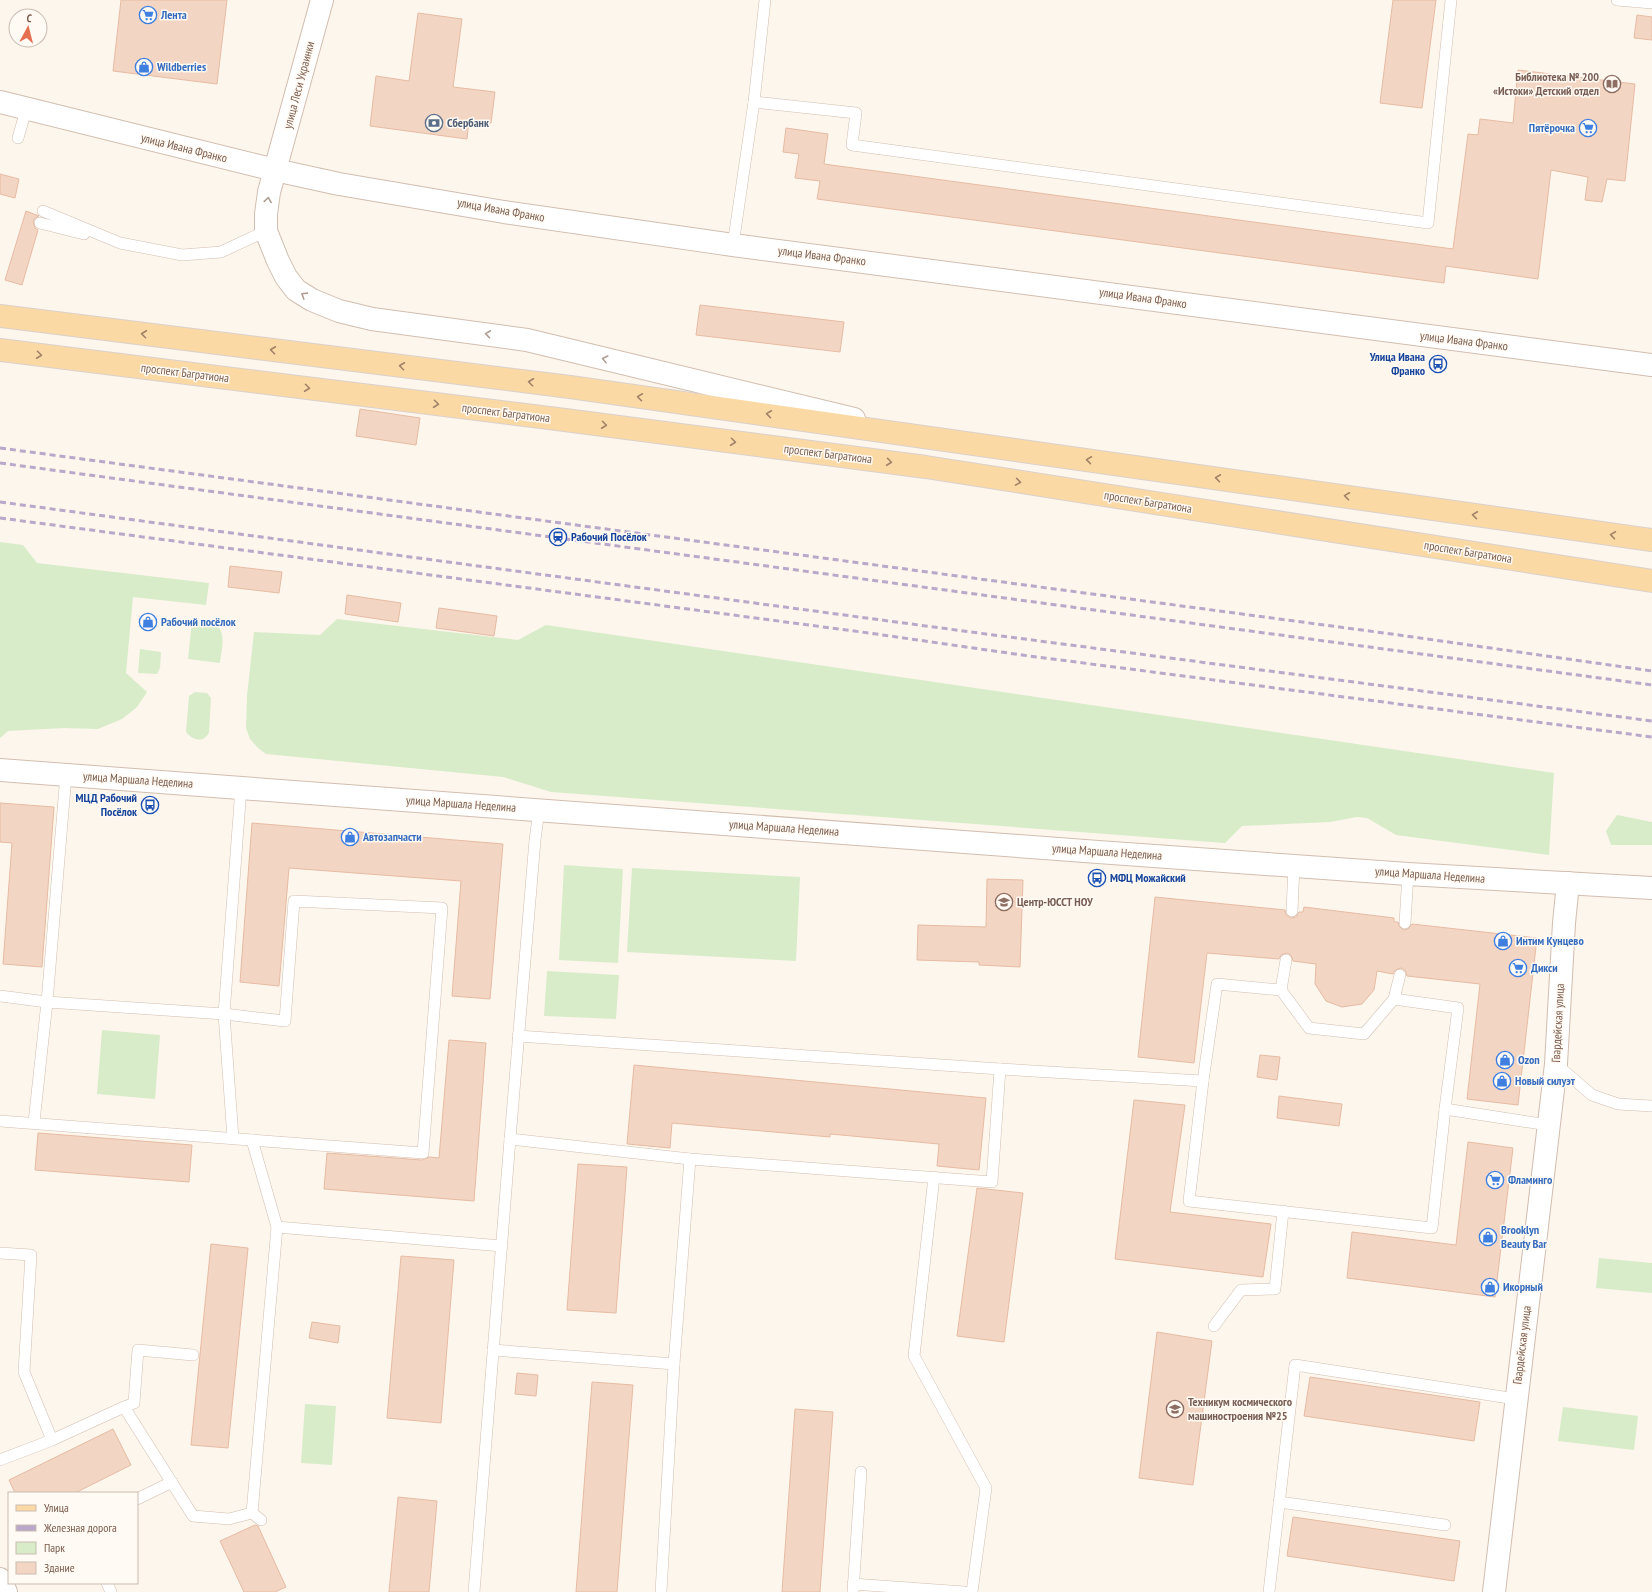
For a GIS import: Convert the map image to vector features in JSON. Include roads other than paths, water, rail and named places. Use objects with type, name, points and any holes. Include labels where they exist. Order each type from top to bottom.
[{"type":"main road","points":[[0,316],[570,387],[1652,540]]},
{"type":"main road","name":"проспект Багратиона","points":[[0,350],[565,420],[926,467],[1652,581]]},
{"type":"street","name":"улица Леси Украинки","points":[[266,231],[266,214],[269,192],[322,0]]},
{"type":"street","name":"улица Ивана Франко","points":[[0,102],[26,110],[339,184],[504,212],[733,245],[1652,365]]},
{"type":"street","points":[[266,231],[286,278],[296,290],[312,300],[339,311],[372,319],[527,340],[932,437]]},
{"type":"street","name":"улица Маршала Неделина","points":[[0,770],[1098,852],[1408,874],[1652,888]]},
{"type":"street","name":"Гвардейская улица","points":[[1494,1592],[1556,1064],[1564,923],[1568,884]]},
{"type":"street","points":[[0,1578],[6,1592]]},
{"type":"lane","points":[[733,245],[754,102],[765,0]]},
{"type":"lane","points":[[754,102],[856,113],[852,145],[1428,223],[1451,0]]},
{"type":"lane","points":[[1617,0],[1652,3]]},
{"type":"lane","points":[[18,138],[26,110]]},
{"type":"lane","points":[[43,211],[120,243]]},
{"type":"lane","points":[[40,223],[120,243],[182,255],[221,252],[266,231]]},
{"type":"lane","points":[[34,1122],[47,1002],[66,775]]},
{"type":"lane","points":[[234,1138],[224,1014],[240,788]]},
{"type":"lane","points":[[474,1592],[534,840],[539,810]]},
{"type":"lane","points":[[1292,911],[1294,865]]},
{"type":"lane","points":[[1405,923],[1408,874]]},
{"type":"lane","points":[[0,996],[47,1002],[224,1014],[285,1022],[294,901],[442,908],[423,1153],[34,1122],[0,1121]]},
{"type":"lane","points":[[1286,960],[1281,990],[1309,1028],[1364,1034],[1394,999],[1400,975]]},
{"type":"lane","points":[[1281,990],[1217,984],[1203,1081],[1189,1201],[1432,1228],[1458,1008],[1394,999]]},
{"type":"lane","points":[[518,1036],[1000,1069],[1203,1081]]},
{"type":"lane","points":[[1556,1064],[1592,1094],[1618,1104],[1652,1106]]},
{"type":"lane","points":[[510,1139],[690,1159],[992,1182],[1000,1069]]},
{"type":"lane","points":[[1445,1110],[1548,1125]]},
{"type":"lane","points":[[252,1140],[277,1227],[252,1513]]},
{"type":"lane","points":[[661,1592],[674,1364],[690,1159]]},
{"type":"lane","points":[[934,1177],[914,1356],[986,1488],[972,1592]]},
{"type":"lane","points":[[1214,1326],[1241,1290],[1275,1289],[1283,1211]]},
{"type":"lane","points":[[277,1227],[502,1246]]},
{"type":"lane","points":[[0,1253],[31,1256],[24,1372],[52,1440]]},
{"type":"lane","points":[[0,1460],[52,1440],[134,1402],[138,1350],[193,1355]]},
{"type":"lane","points":[[493,1350],[674,1364]]},
{"type":"lane","points":[[1268,1592],[1295,1365],[1516,1399]]},
{"type":"lane","points":[[124,1407],[193,1516],[229,1519],[252,1513]]},
{"type":"lane","points":[[861,1472],[853,1588],[964,1592]]},
{"type":"lane","points":[[138,1499],[172,1482]]},
{"type":"lane","points":[[1279,1502],[1445,1526]]},
{"type":"lane","points":[[252,1513],[261,1520]]},
{"type":"railway","points":[[0,448],[1399,635],[1652,671]]},
{"type":"railway","points":[[0,463],[1652,685]]},
{"type":"railway","points":[[0,502],[986,634],[1652,721]]},
{"type":"railway","points":[[0,518],[869,633],[1022,655],[1652,737]]},
{"type":"place","name":"Лента","points":[[148,15]]},
{"type":"place","name":"Wildberries","points":[[144,67]]},
{"type":"place","name":"Библиотека № 200 «Истоки» Детский отдел","points":[[1612,84]]},
{"type":"place","name":"Сбербанк","points":[[434,123]]},
{"type":"place","name":"Пятёрочка","points":[[1588,128]]},
{"type":"place","name":"Улица Ивана Франко","points":[[1438,364]]},
{"type":"place","name":"Рабочий Посёлок","points":[[558,537]]},
{"type":"place","name":"Рабочий посёлок","points":[[148,622]]},
{"type":"place","name":"МЦД Рабочий Посёлок","points":[[150,805]]},
{"type":"place","name":"Автозапчасти","points":[[350,837]]},
{"type":"place","name":"МФЦ Можайский","points":[[1097,878]]},
{"type":"place","name":"Центр-ЮССТ НОУ","points":[[1004,902]]},
{"type":"place","name":"Интим Кунцево","points":[[1503,941]]},
{"type":"place","name":"Дикси","points":[[1518,968]]},
{"type":"place","name":"Ozon","points":[[1505,1060]]},
{"type":"place","name":"Новый силуэт","points":[[1502,1081]]},
{"type":"place","name":"Фламинго","points":[[1495,1180]]},
{"type":"place","name":"Brooklyn Beauty Bar","points":[[1488,1237]]},
{"type":"place","name":"Икорный","points":[[1490,1287]]},
{"type":"place","name":"Техникум космического машиностроения №25","points":[[1175,1409]]}]
